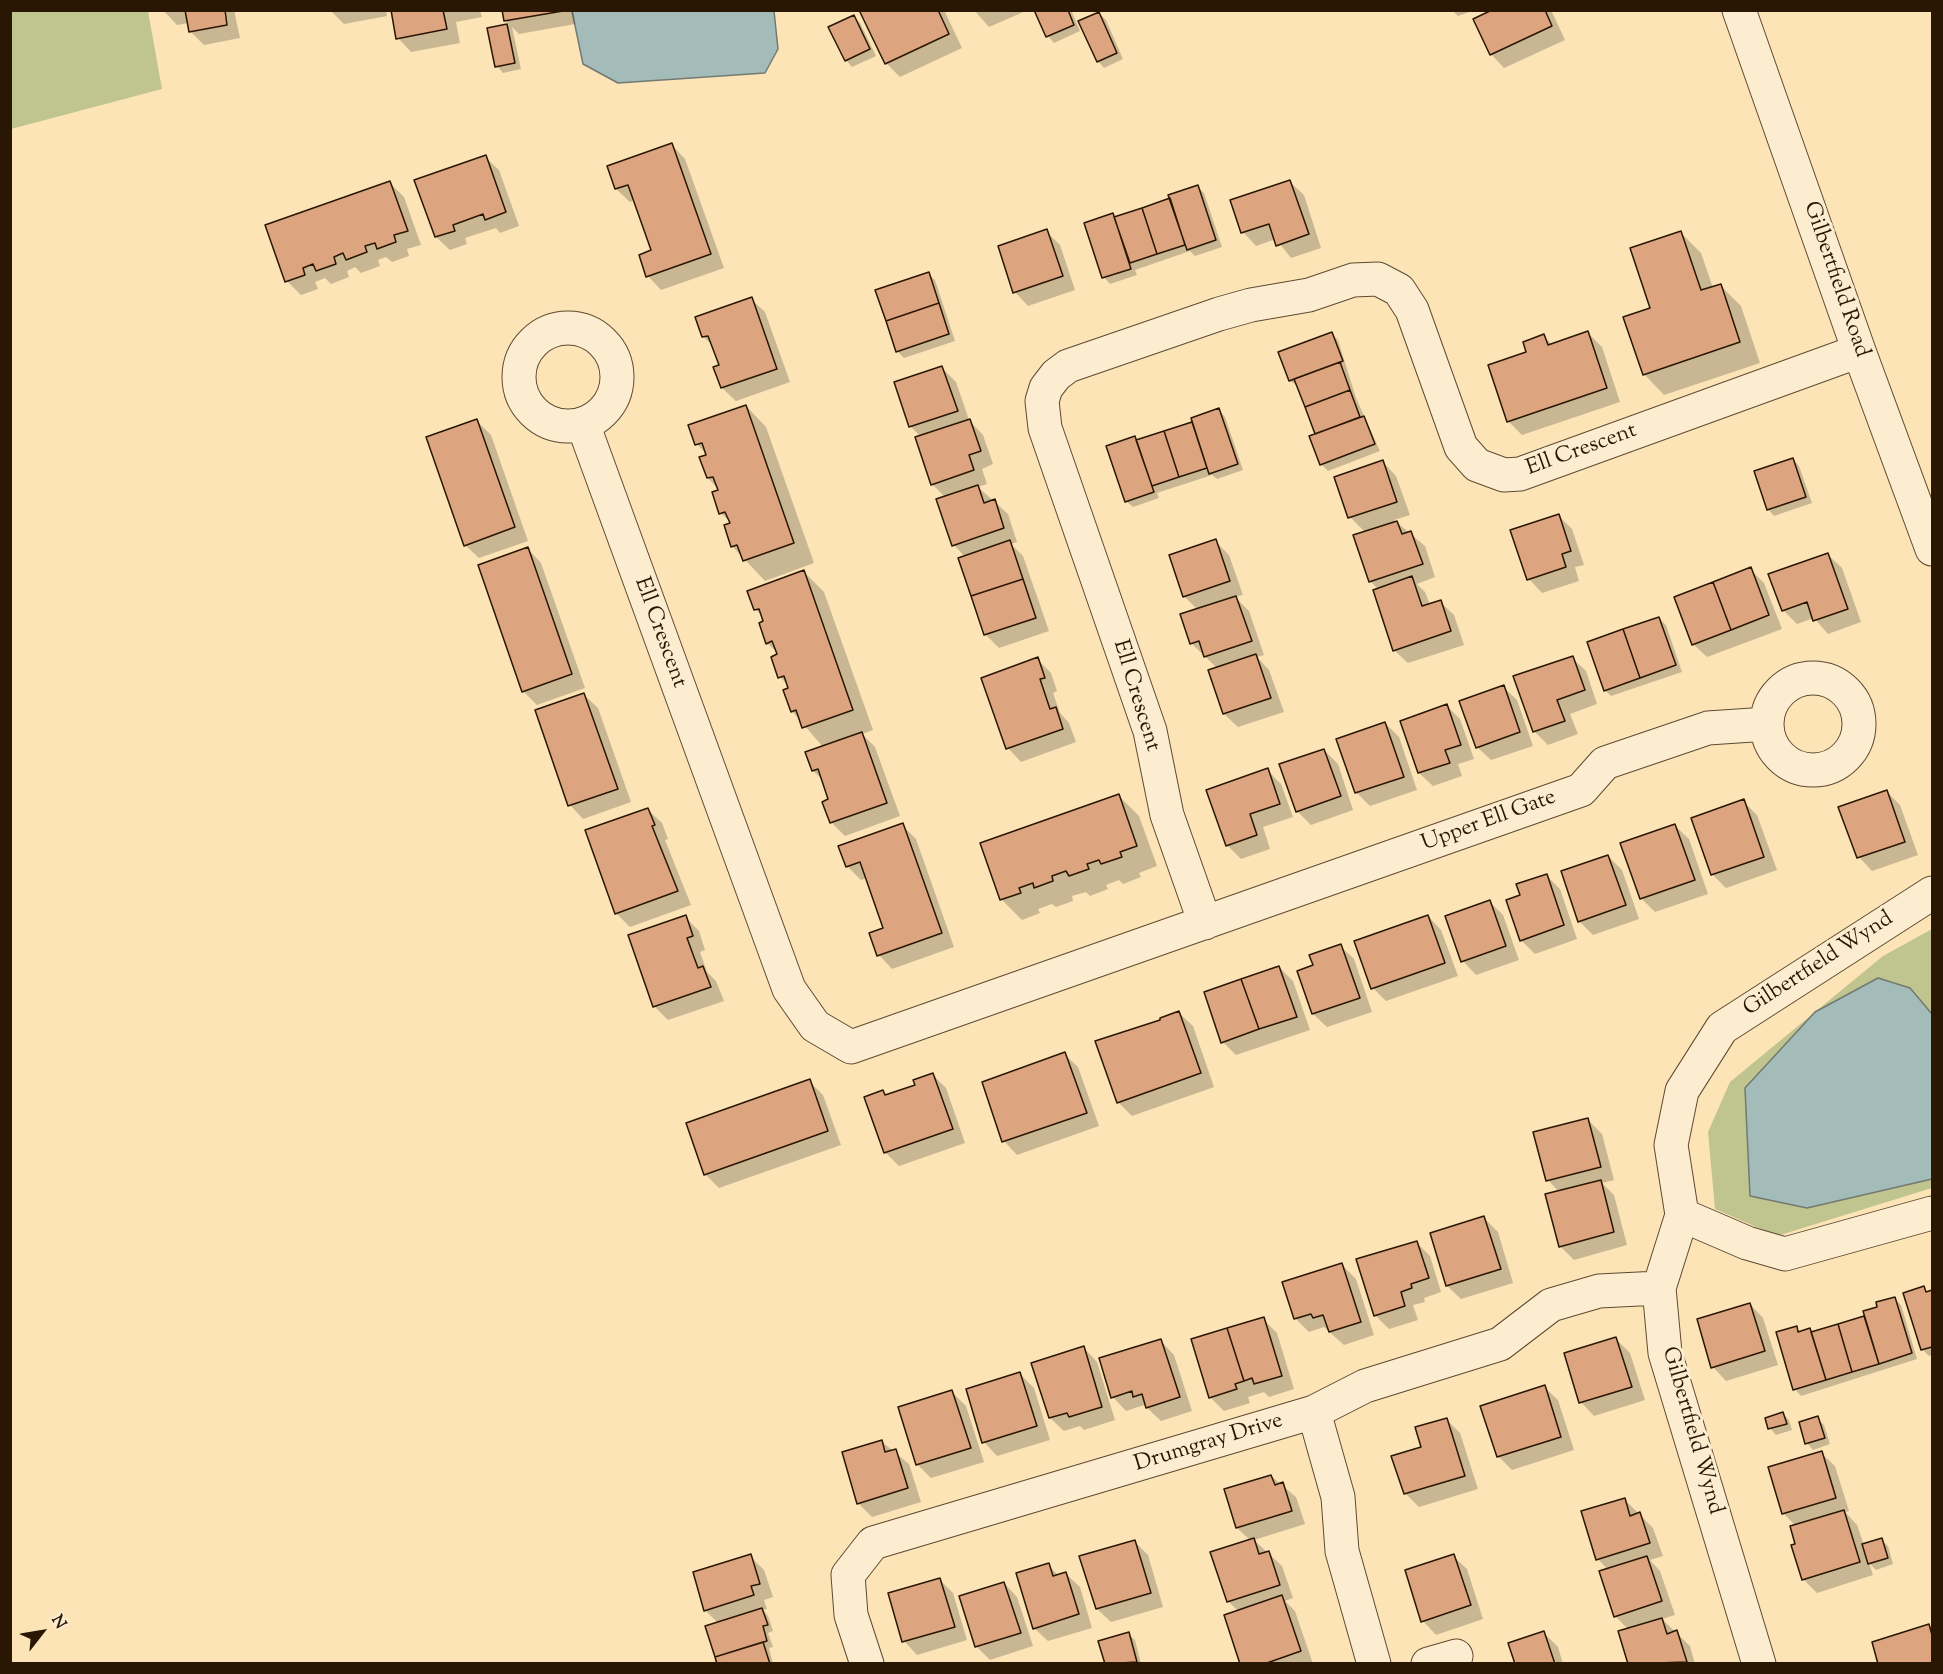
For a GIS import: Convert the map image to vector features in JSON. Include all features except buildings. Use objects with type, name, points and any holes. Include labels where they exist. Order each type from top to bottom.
[{"type":"street","name":"Gilbertfield Road","points":[[1739,10],[1859,351],[1932,549]]},
{"type":"street","name":"Ell Crescent","points":[[583,424],[789,989],[815,1026],[851,1047],[1205,923],[1167,815],[1150,731],[1045,428],[1042,401],[1046,388],[1056,375],[1068,366],[1230,311],[1309,296],[1353,280],[1378,279],[1399,290],[1412,310],[1461,447],[1477,465],[1504,475],[1520,474],[1859,351]]},
{"type":"street","name":"Upper Ell Gate","points":[[1205,923],[1581,790],[1605,763],[1708,728],[1767,724]]},
{"type":"street","name":"Gilbertfield Wynd","points":[[1760,1664],[1665,1353],[1659,1288],[1682,1215],[1671,1145],[1682,1091],[1722,1028],[1932,893]]},
{"type":"street","points":[[1682,1215],[1747,1243],[1785,1254],[1932,1213]]},
{"type":"street","name":"Drumgray Drive","points":[[867,1664],[851,1615],[848,1575],[873,1543],[1314,1412],[1365,1386],[1500,1344],[1551,1305],[1599,1291],[1659,1288]]},
{"type":"street","points":[[1314,1412],[1338,1497],[1342,1551],[1374,1664]]},
{"type":"green space","points":[[11,10],[148,11],[162,89],[11,129]]},
{"type":"green space","points":[[1932,929],[1932,1188],[1777,1236],[1715,1209],[1708,1132],[1730,1082],[1883,956]]},
{"type":"water","points":[[572,11],[774,11],[778,49],[765,73],[618,83],[583,64]]},
{"type":"water","points":[[1878,978],[1910,988],[1932,1014],[1932,1179],[1807,1208],[1750,1196],[1745,1088],[1815,1012]]}]
